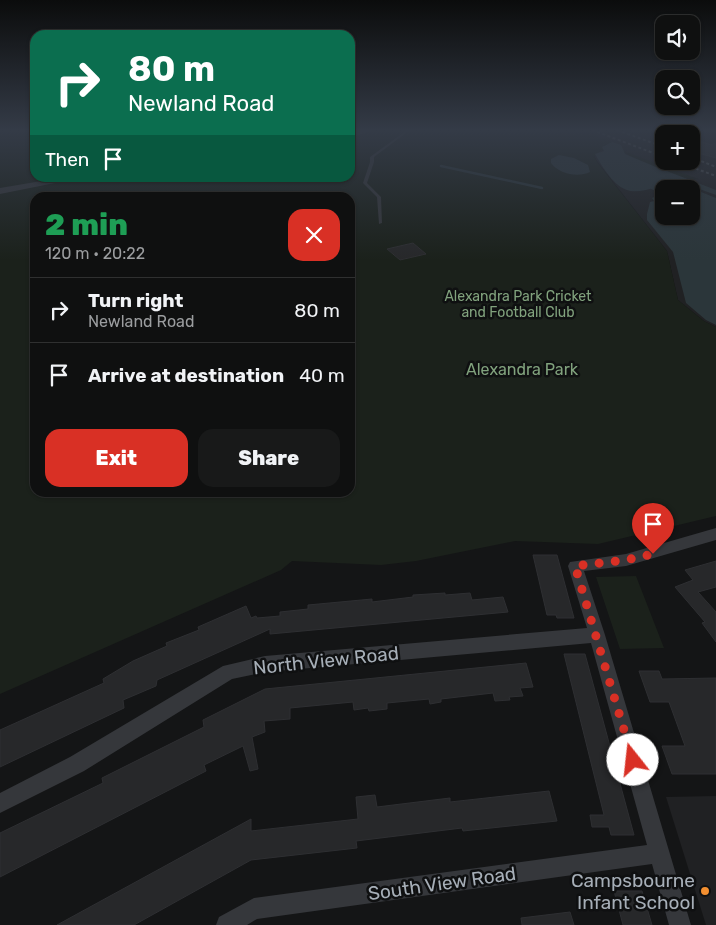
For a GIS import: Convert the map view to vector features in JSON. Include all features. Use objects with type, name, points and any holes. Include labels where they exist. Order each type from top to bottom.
[{"type":"street","points":[[0,191],[48,182]]},
{"type":"street","points":[[680,925],[597,635],[575,566],[626,560],[716,534]]},
{"type":"street","name":"North View Road","points":[[0,803],[77,764],[229,672],[265,664],[597,635]]},
{"type":"street","name":"South View Road","points":[[227,925],[254,909],[660,853]]},
{"type":"lane","points":[[368,173],[365,183],[379,197],[380,223]]},
{"type":"shaded area","points":[[567,173],[587,173],[580,175]]},
{"type":"shaded area","points":[[606,173],[716,173],[716,327],[704,321],[678,300],[667,251]]},
{"type":"shaded area","points":[[607,173],[671,173],[682,178],[676,180],[655,180],[655,187],[641,191],[623,188],[614,182]]},
{"type":"shaded area","points":[[700,192],[716,198],[716,325],[706,320],[686,303],[673,252],[647,220],[650,202],[654,201],[652,198],[655,196],[655,225],[700,225]]},
{"type":"shaded area","name":"Campsbourne Infant School","points":[[716,796],[716,925],[706,925],[666,797]]},
{"type":"green space","name":"Alexandra Park","points":[[0,173],[30,173],[30,182],[355,182],[355,173],[606,173],[667,251],[678,300],[704,321],[716,327],[716,516],[598,544],[515,541],[416,561],[381,565],[292,561],[281,570],[0,694]]},
{"type":"green space","points":[[670,173],[682,173],[698,179],[682,178]]},
{"type":"green space","points":[[636,576],[664,648],[620,649],[596,577]]},
{"type":"building","points":[[413,243],[426,254],[400,260],[387,249]]},
{"type":"building","points":[[533,555],[557,555],[574,618],[557,618],[556,615],[547,615]]},
{"type":"building","points":[[716,561],[716,587],[698,592],[716,612],[716,642],[702,623],[705,622],[675,587],[693,580],[685,570]]},
{"type":"building","points":[[445,593],[445,595],[470,593],[472,600],[503,597],[508,612],[270,634],[270,629],[157,680],[156,686],[123,700],[124,708],[0,767],[0,730],[104,683],[103,679],[133,661],[167,646],[166,643],[199,630],[198,627],[246,606],[251,618],[256,616],[257,618],[280,616],[280,612],[308,609],[308,605],[372,599],[372,602],[413,597],[413,595]]},
{"type":"building","points":[[564,654],[585,654],[634,835],[611,835],[609,827],[592,827],[590,815],[604,815]]},
{"type":"building","points":[[526,663],[533,687],[520,688],[523,696],[509,697],[510,700],[495,701],[493,693],[441,699],[441,702],[430,704],[429,699],[387,703],[387,709],[369,711],[368,708],[354,710],[353,702],[290,708],[290,719],[264,721],[265,732],[252,737],[258,769],[250,771],[243,746],[204,765],[206,771],[0,877],[0,833],[103,783],[102,778],[204,727],[203,720],[265,689]]},
{"type":"building","points":[[639,671],[659,671],[662,679],[716,678],[716,774],[672,774],[662,746],[685,746],[669,702],[650,702]]},
{"type":"building","points":[[549,791],[557,821],[463,831],[462,828],[356,841],[357,848],[251,860],[134,925],[57,925],[251,819],[251,831],[358,819],[356,797],[375,795],[377,807],[450,798],[450,802]]},
{"type":"building","points":[[614,891],[642,891],[652,925],[623,925]]},
{"type":"building","points":[[570,912],[574,925],[522,925],[521,918]]},
{"type":"waterway","points":[[474,173],[542,188]]},
{"type":"waterway","points":[[664,173],[716,193]]},
{"type":"railway","points":[[708,173],[716,176]]},
{"type":"place","name":"Campsbourne Infant School","points":[[705,891]]},
{"type":"route","points":[[633,760],[575,566],[626,560],[653,554]]},
{"type":"park label","name":"Alexandra Park Cricket and Football Club","points":[[518,304]]}]
